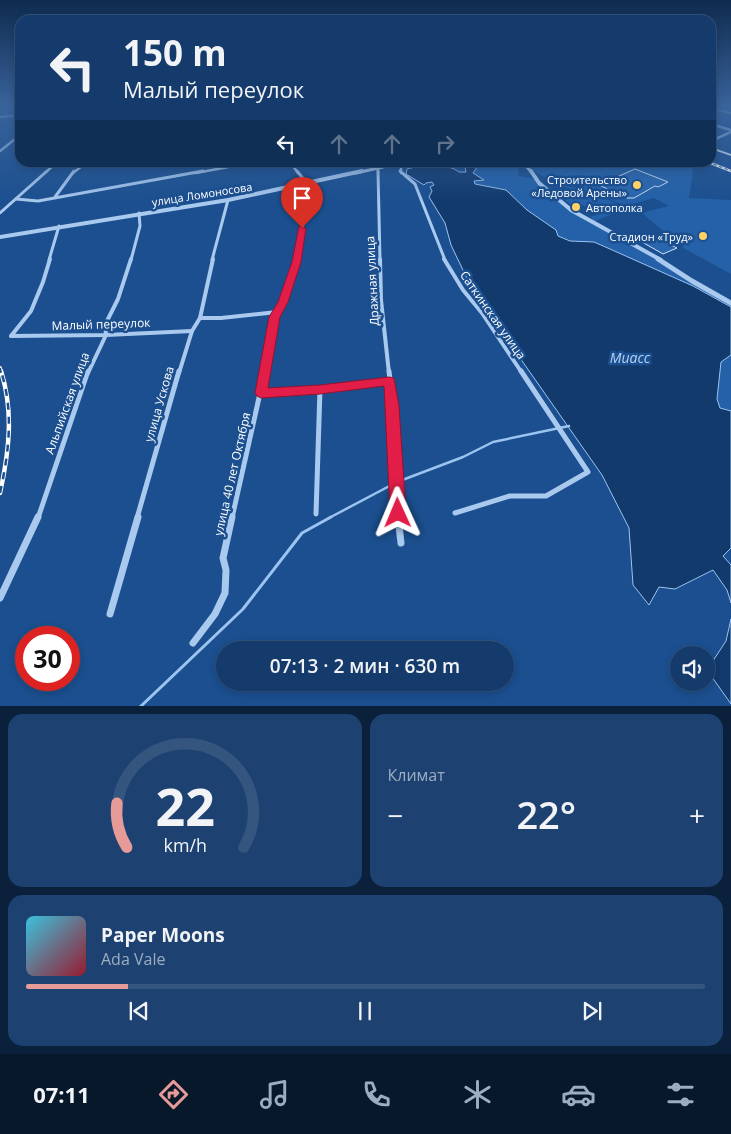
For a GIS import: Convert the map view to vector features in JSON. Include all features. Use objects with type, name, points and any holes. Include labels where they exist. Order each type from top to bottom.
[{"type":"main road","points":[[716,150],[731,155]]},
{"type":"street","points":[[0,151],[15,139]]},
{"type":"street","points":[[0,214],[2,209],[51,167]]},
{"type":"street","points":[[55,197],[75,170],[80,167]]},
{"type":"street","points":[[16,199],[38,201],[226,167]]},
{"type":"street","points":[[294,167],[308,184]]},
{"type":"street","name":"улица Ломоносова","points":[[0,237],[228,200],[308,184],[378,167]]},
{"type":"street","name":"Дражная улица","points":[[378,167],[381,300],[393,406],[401,543]]},
{"type":"street","name":"Саткинская улица","points":[[401,167],[400,171],[403,175],[415,184],[445,261],[588,472],[546,496],[510,496],[455,513]]},
{"type":"street","points":[[527,167],[539,183],[571,210],[665,262],[692,281],[731,303]]},
{"type":"street","name":"улица 40 лет Октября","points":[[193,643],[211,622],[222,604],[228,571],[223,558],[261,393],[275,317],[296,262],[307,205],[308,184]]},
{"type":"street","name":"улица Ускова","points":[[110,614],[192,330],[200,318],[216,243],[228,200]]},
{"type":"street","name":"Альпийская улица","points":[[0,598],[35,528],[86,376],[106,335],[105,325],[118,299],[135,246],[140,226],[139,213]]},
{"type":"street","name":"Малый переулок","points":[[59,226],[43,282],[32,311],[11,336],[106,335],[192,330]]},
{"type":"street","points":[[200,318],[222,318],[278,312]]},
{"type":"street","points":[[261,393],[320,389],[389,381]]},
{"type":"street","points":[[316,514],[320,389]]},
{"type":"shaded area","points":[[477,167],[518,167],[519,176],[535,179],[536,183],[568,210],[663,263],[689,282],[731,305],[731,307],[693,286],[594,242],[570,241],[558,236],[556,230],[527,210],[511,194],[488,186],[475,184],[473,181],[483,180],[472,173]]},
{"type":"shaded area","points":[[527,167],[693,167],[689,198],[731,200],[731,274],[683,248],[683,239],[662,230],[642,213],[668,206],[654,198],[626,206],[601,196],[626,208],[593,222],[591,216],[597,215],[586,206],[571,205],[565,200],[576,195],[578,191],[559,185],[583,189],[583,183],[542,176]]},
{"type":"shaded area","points":[[731,355],[731,411],[720,408],[717,399],[721,362]]},
{"type":"water","name":"Миасс","points":[[419,167],[448,167],[459,172],[466,172],[465,167],[477,167],[473,173],[484,180],[474,181],[475,184],[506,190],[527,210],[556,230],[558,236],[570,241],[594,242],[693,286],[731,307],[731,355],[721,362],[717,399],[720,408],[731,411],[731,548],[723,556],[731,565],[731,603],[727,590],[713,570],[675,589],[659,587],[649,605],[633,585],[629,528],[602,475],[473,291],[451,245],[445,223],[429,197],[432,191],[430,187],[434,185],[432,182],[424,185],[406,174],[407,169]]},
{"type":"water","points":[[731,619],[731,704],[715,681],[715,658],[726,641]]},
{"type":"building","points":[[635,169],[668,182],[658,187],[655,186],[634,198],[627,198],[599,185]]},
{"type":"building","points":[[656,237],[677,248],[663,254],[642,242]]},
{"type":"waterway","points":[[329,518],[397,482],[463,457],[493,442],[569,426]]},
{"type":"waterway","points":[[141,706],[243,609],[302,533],[331,517]]},
{"type":"railway","points":[[716,165],[731,171]]},
{"type":"railway","points":[[0,368],[1,373]]},
{"type":"railway","points":[[0,493],[9,432],[8,402],[1,371]]},
{"type":"place","name":"Строительство «Ледовой Арены»","points":[[637,185]]},
{"type":"place","name":"Автополка","points":[[576,207]]},
{"type":"place","name":"Стадион «Труд»","points":[[703,236]]},
{"type":"route","points":[[302,228],[296,262],[283,302],[275,317],[261,393],[320,389],[389,381],[393,406],[398,513]]}]
